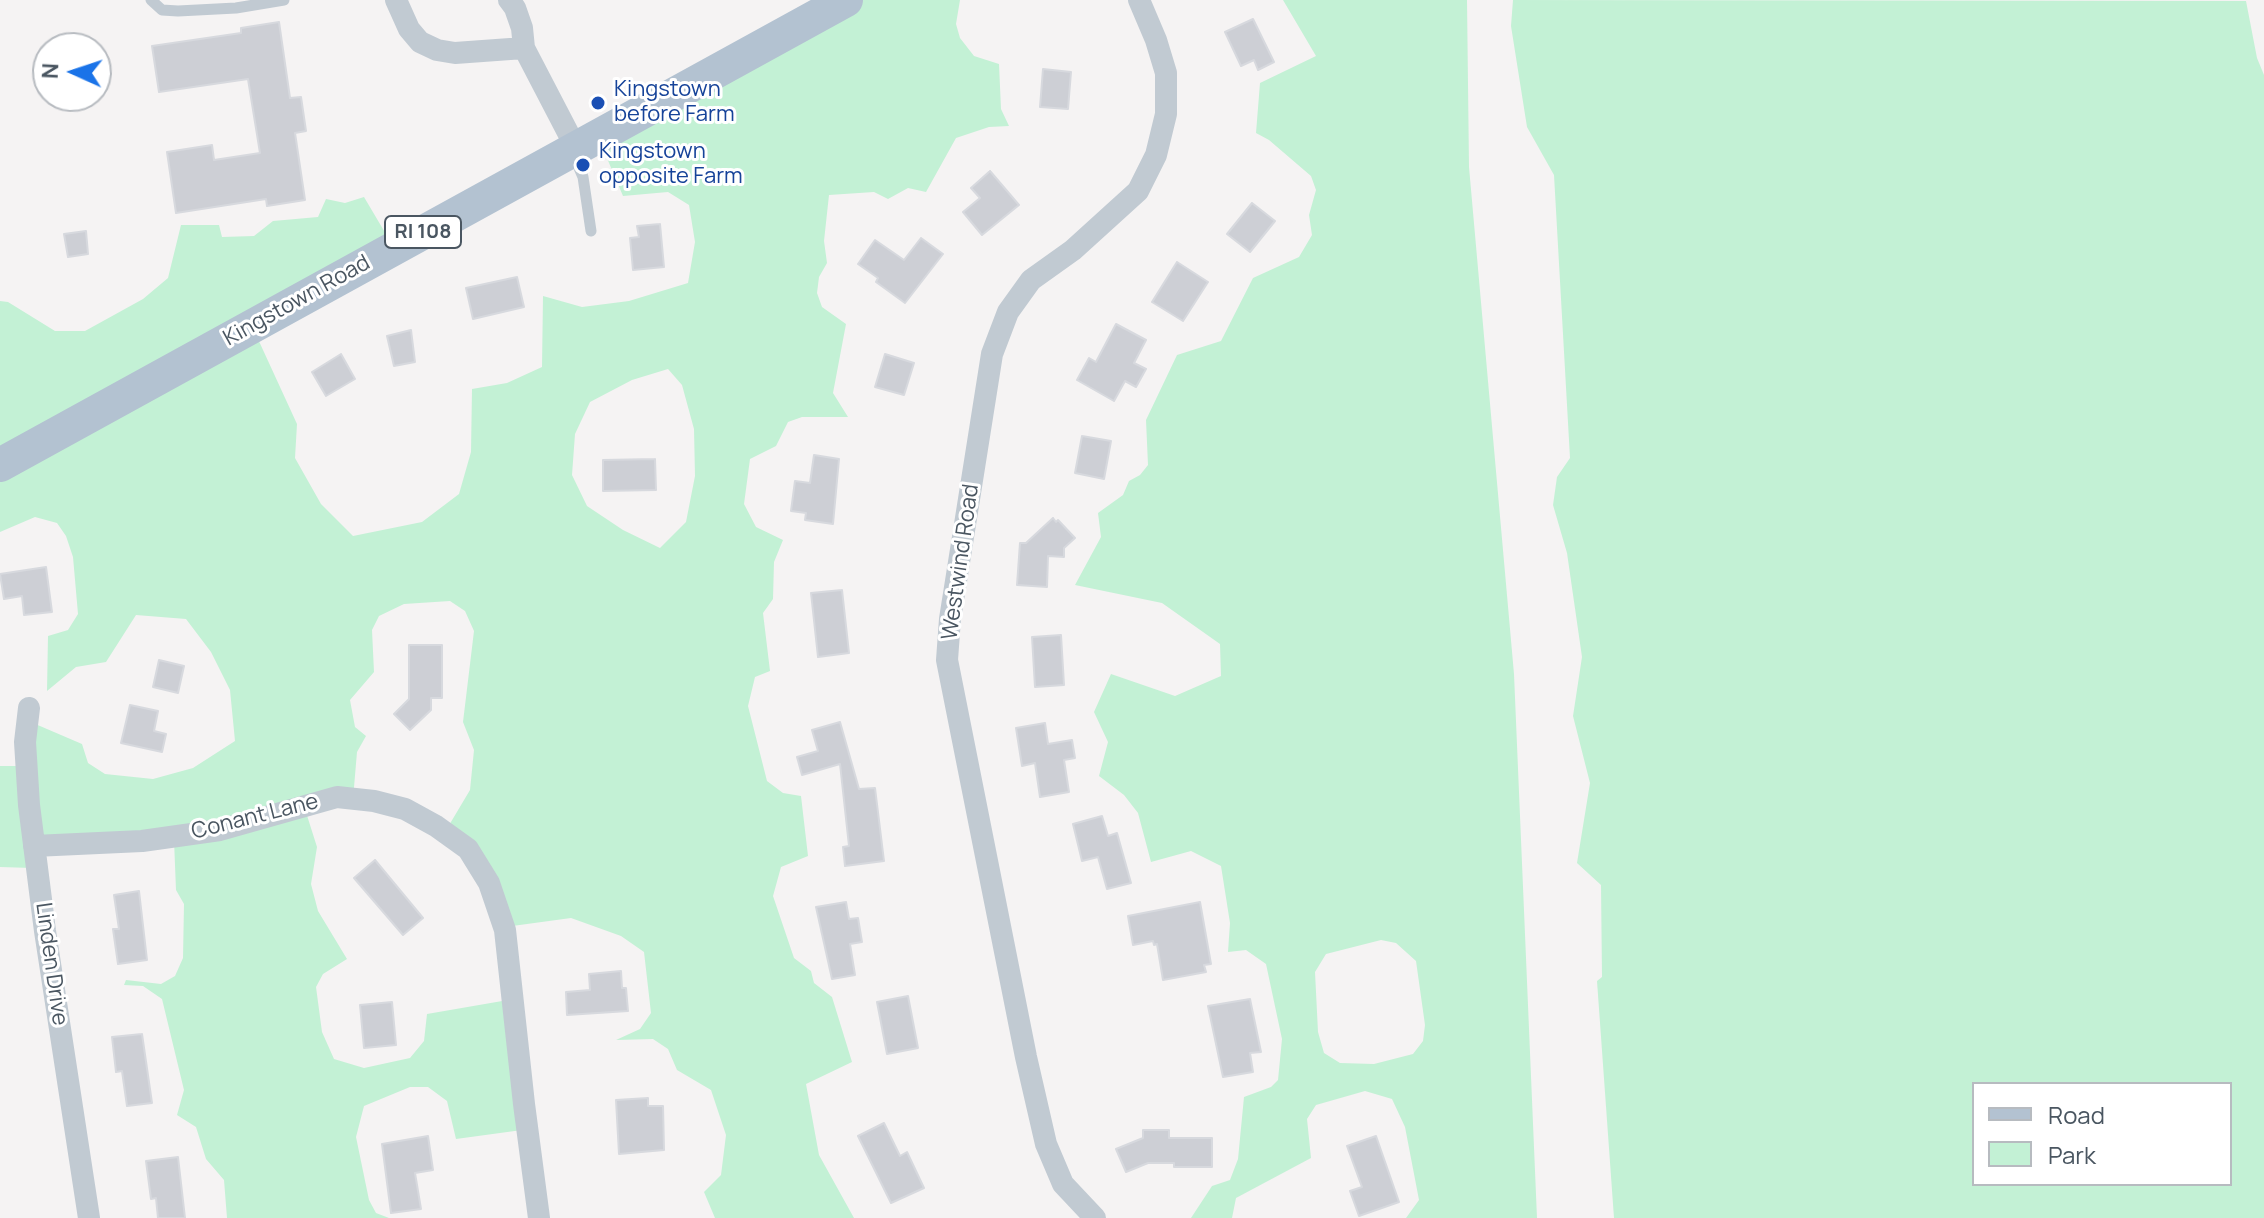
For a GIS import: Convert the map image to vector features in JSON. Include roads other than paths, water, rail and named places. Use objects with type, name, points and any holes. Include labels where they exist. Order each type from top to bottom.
[{"type":"main road","name":"Kingstown Road","points":[[0,465],[846,0]]},
{"type":"street","points":[[396,0],[409,29],[420,42],[437,50],[455,53],[524,48]]},
{"type":"street","points":[[509,0],[522,28],[524,48],[573,149]]},
{"type":"street","name":"Westwind Road","points":[[1095,1218],[1063,1184],[1046,1144],[947,660],[950,619],[992,354],[1008,312],[1031,280],[1073,250],[1138,191],[1156,155],[1166,114],[1166,73],[1139,0]]},
{"type":"street","name":"Linden Drive","points":[[29,708],[25,742],[34,846],[89,1218]]},
{"type":"street","name":"Conant Lane","points":[[34,846],[142,841],[220,830],[337,797],[374,801],[405,809],[468,849],[489,883],[505,930],[539,1218]]},
{"type":"lane","points":[[151,0],[162,10],[178,11],[236,8],[284,0]]},
{"type":"lane","points":[[573,149],[583,177],[591,231]]},
{"type":"place","name":"Kingstown before Farm","points":[[598,103]]},
{"type":"place","name":"Kingstown opposite Farm","points":[[583,165]]}]
